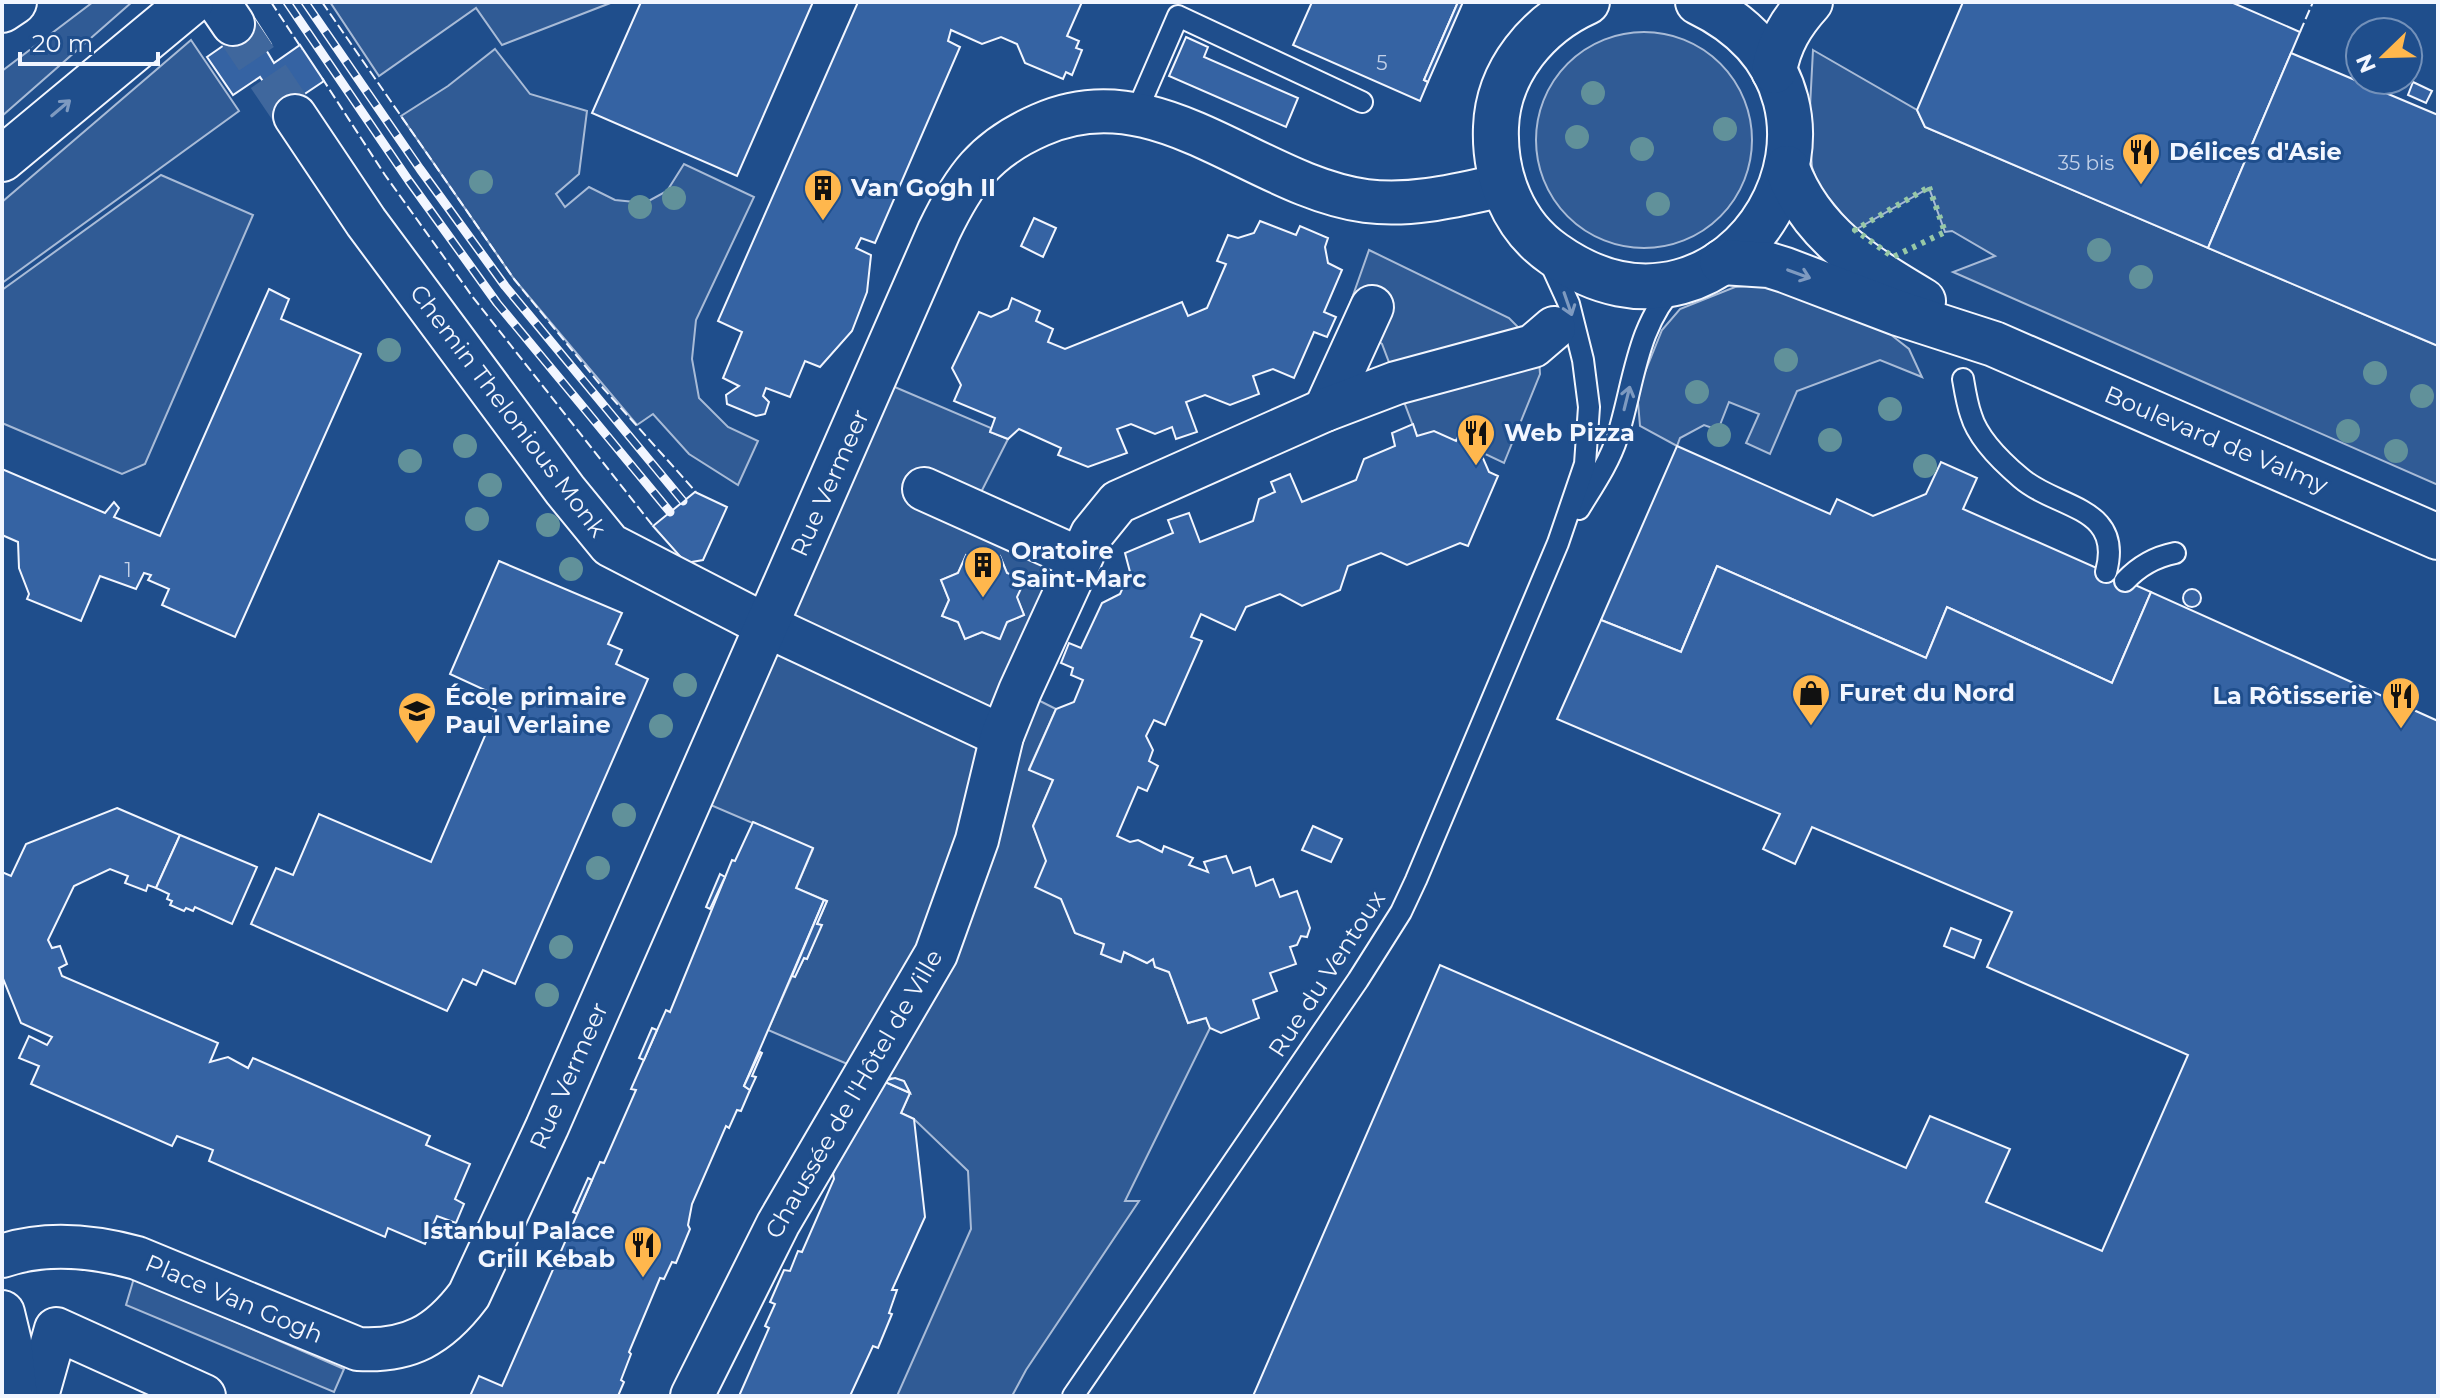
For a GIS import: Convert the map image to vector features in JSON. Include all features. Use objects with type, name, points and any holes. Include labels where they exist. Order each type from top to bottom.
[{"type":"main road","points":[[2,10],[14,2]]},
{"type":"main road","points":[[2,159],[191,2]]},
{"type":"main road","points":[[1587,2],[1555,20],[1540,33],[1521,57],[1506,84],[1496,124],[1498,165],[1503,185],[1532,235],[1568,264],[1600,279],[1634,285],[1680,281],[1722,262],[1749,241],[1769,214],[1787,168],[1789,118],[1774,71],[1749,36],[1733,22],[1698,2]]},
{"type":"main road","points":[[1774,71],[1786,32],[1810,2]]},
{"type":"main road","name":"Boulevard de Valmy","points":[[1787,168],[1806,208],[1830,237],[1883,277],[1994,344]]},
{"type":"main road","name":"Boulevard de Valmy","points":[[1722,262],[1769,265],[1898,313],[1994,344],[2438,537]]},
{"type":"main road","points":[[2,1313],[9,1342],[15,1396]]},
{"type":"street","name":"Rue Vermeer","points":[[455,1313],[469,1295],[547,1127],[939,231],[971,173],[1006,141],[1045,122],[1082,112],[1106,111],[1136,113],[1177,125],[1313,187],[1366,201],[1443,199],[1503,185]]},
{"type":"street","name":"Chemin Thelonious Monk","points":[[295,116],[366,222],[565,490],[610,545],[767,626],[1002,736]]},
{"type":"street","points":[[1325,410],[1372,307]]},
{"type":"street","name":"Chaussée de l'Hôtel de Ville","points":[[692,1396],[778,1224],[936,954],[977,840],[1002,736],[1092,534],[1118,502],[1325,410],[1396,383],[1533,346],[1554,328]]},
{"type":"street","points":[[924,489],[1080,559]]},
{"type":"street","name":"Place Van Gogh","points":[[2,1256],[19,1250],[52,1247],[110,1251],[137,1258],[358,1349],[383,1351],[407,1346],[426,1337],[455,1313]]},
{"type":"street","points":[[37,1396],[56,1329],[204,1396]]},
{"type":"lane","points":[[1136,113],[1178,16],[1362,102]]},
{"type":"lane","name":"Rue du Ventoux","points":[[1073,1396],[1401,912],[1558,543],[1585,464],[1589,407],[1583,360],[1569,304],[1552,264],[1532,235]]},
{"type":"lane","name":"Rue du Ventoux","points":[[1558,543],[1613,448],[1653,314],[1680,281]]},
{"type":"lane","points":[[1963,379],[1971,417],[1997,455],[2023,480],[2094,517],[2109,545],[2106,572]]},
{"type":"lane","points":[[2125,581],[2142,566],[2175,553]]},
{"type":"shaded area","points":[[93,2],[132,2],[2,116],[2,71]]},
{"type":"shaded area","points":[[330,2],[613,2],[502,45],[476,8],[379,76]]},
{"type":"shaded area","points":[[1644,32],[1685,40],[1721,63],[1744,99],[1752,140],[1744,181],[1721,217],[1685,240],[1644,248],[1603,240],[1567,217],[1544,181],[1536,140],[1544,99],[1567,63],[1603,40]]},
{"type":"shaded area","points":[[191,40],[239,111],[2,283],[2,202]]},
{"type":"shaded area","points":[[495,49],[530,94],[587,111],[579,174],[556,194],[565,207],[589,187],[615,200],[645,203],[667,191],[684,164],[754,197],[696,320],[692,359],[699,398],[728,427],[758,441],[738,485],[689,454],[653,414],[637,425],[514,279],[401,116],[448,86]]},
{"type":"shaded area","points":[[1813,50],[1917,110],[1925,127],[2438,346],[2438,485],[1953,272],[1995,256],[1952,231],[1945,232],[1929,188],[1855,230],[1818,185],[1812,167],[1809,126]]},
{"type":"shaded area","points":[[161,175],[253,215],[145,464],[122,474],[2,423],[2,290]]},
{"type":"shaded area","points":[[1369,250],[1509,318],[1524,333],[1539,358],[1540,374],[1504,463],[1483,453],[1486,445],[1460,432],[1456,441],[1417,436],[1382,344],[1345,318]]},
{"type":"shaded area","points":[[1770,284],[1890,334],[1909,349],[1922,377],[1880,360],[1797,391],[1770,454],[1746,443],[1759,414],[1729,402],[1718,430],[1704,425],[1680,438],[1677,446],[1640,426],[1638,402],[1641,382],[1662,330],[1680,309],[1735,287]]},
{"type":"shaded area","points":[[876,379],[991,428],[990,432],[1008,439],[972,510],[1080,559],[1020,691],[1056,709],[1029,769],[1053,780],[1033,826],[1075,933],[1104,944],[1101,954],[1120,962],[1124,952],[1147,963],[1153,959],[1155,967],[1169,972],[1188,1023],[1206,1018],[1210,1028],[1125,1201],[1139,1201],[1026,1370],[1012,1396],[897,1396],[971,1229],[968,1171],[914,1119],[901,1113],[910,1093],[904,1081],[866,1072],[768,1030],[792,976],[795,976],[804,958],[807,959],[827,901],[796,888],[813,849],[692,797]],"holes":[[[966,556],[982,563],[1000,556],[1024,615],[1007,622],[999,639],[982,632],[965,639],[958,622],[942,616],[949,600],[941,580],[958,573]]]},
{"type":"shaded area","points":[[134,1278],[344,1369],[334,1392],[126,1305]]},
{"type":"building","points":[[641,2],[813,2],[737,176],[592,113]]},
{"type":"building","name":"Van Gogh II","points":[[858,2],[1082,2],[1067,36],[1079,41],[1076,48],[1082,50],[1072,75],[1066,72],[1063,79],[1025,63],[1017,44],[1001,37],[982,44],[951,30],[948,41],[960,47],[875,243],[861,238],[856,248],[871,255],[867,292],[852,331],[820,367],[805,361],[790,397],[766,388],[763,396],[769,402],[765,414],[756,416],[727,404],[726,395],[739,386],[723,378],[742,332],[718,321]]},
{"type":"building","points":[[1312,2],[1458,2],[1424,80],[1428,82],[1420,101],[1293,45]]},
{"type":"building","points":[[1458,2],[1463,2],[1428,82],[1424,80]]},
{"type":"building","points":[[1963,2],[2231,2],[2300,32],[2208,248],[1925,127],[1917,110]]},
{"type":"building","points":[[251,13],[271,44],[265,48],[274,63],[300,45],[324,81],[282,109],[260,77],[233,95],[207,57],[227,43],[220,32]]},
{"type":"building","points":[[1186,37],[1208,47],[1204,57],[1298,98],[1286,127],[1169,76]]},
{"type":"building","points":[[2291,53],[2344,75],[2344,96],[2393,96],[2438,115],[2438,346],[2208,248]]},
{"type":"building","points":[[2424,87],[2432,91],[2426,103],[2410,96],[2424,96]]},
{"type":"building","points":[[1034,218],[1056,228],[1043,257],[1021,246]]},
{"type":"building","points":[[1260,221],[1296,235],[1300,226],[1328,238],[1325,247],[1328,263],[1342,270],[1324,312],[1336,317],[1327,337],[1314,332],[1294,378],[1273,369],[1253,376],[1259,394],[1230,405],[1205,395],[1186,402],[1197,432],[1176,439],[1172,427],[1155,434],[1131,424],[1117,429],[1127,453],[1088,467],[1058,455],[1061,448],[1019,429],[1008,439],[990,432],[995,418],[954,401],[961,385],[952,368],[979,312],[991,317],[1008,309],[1012,298],[1040,311],[1036,321],[1053,329],[1048,342],[1065,349],[1182,302],[1188,316],[1207,308],[1226,264],[1217,261],[1228,235],[1238,238],[1254,233]]},
{"type":"building","points":[[269,289],[289,299],[281,319],[361,354],[235,637],[162,605],[169,589],[148,580],[151,575],[144,573],[136,589],[100,576],[81,621],[27,599],[29,594],[19,568],[18,542],[2,535],[2,469],[105,513],[114,502],[119,508],[114,517],[160,536]]},
{"type":"building","points":[[1413,424],[1417,436],[1434,431],[1456,441],[1460,432],[1486,445],[1482,456],[1489,472],[1498,476],[1468,546],[1460,543],[1407,565],[1381,553],[1348,566],[1340,590],[1302,606],[1280,594],[1246,607],[1235,630],[1201,614],[1191,637],[1202,641],[1165,725],[1154,720],[1146,736],[1153,750],[1149,761],[1158,766],[1147,791],[1138,787],[1117,836],[1130,842],[1138,840],[1162,852],[1164,846],[1193,858],[1189,865],[1208,872],[1204,862],[1226,856],[1233,873],[1250,867],[1256,886],[1273,879],[1280,897],[1297,891],[1310,928],[1307,937],[1301,936],[1297,945],[1290,947],[1296,964],[1270,973],[1277,991],[1253,1000],[1259,1018],[1221,1033],[1210,1028],[1206,1018],[1188,1023],[1169,972],[1155,967],[1153,959],[1147,963],[1124,952],[1121,962],[1101,954],[1104,944],[1075,933],[1061,899],[1035,887],[1046,861],[1033,826],[1053,780],[1029,770],[1056,709],[1074,702],[1083,680],[1071,675],[1073,668],[1061,663],[1069,643],[1081,648],[1102,603],[1120,594],[1130,572],[1125,553],[1173,533],[1168,520],[1189,513],[1200,542],[1253,521],[1259,499],[1275,492],[1271,482],[1290,474],[1302,502],[1356,480],[1364,459],[1395,446],[1392,433]]},
{"type":"building","points":[[1677,446],[1830,514],[1837,499],[1873,516],[1926,494],[1941,462],[1977,478],[1963,509],[2151,592],[2112,683],[1947,607],[1926,658],[1717,566],[1681,652],[1601,620]]},
{"type":"building","points":[[695,492],[727,507],[703,560],[686,563],[653,526]]},
{"type":"building","name":"Oratoire Saint-Marc","points":[[966,555],[982,563],[1000,556],[1007,573],[1025,580],[1017,597],[1024,615],[1007,622],[1000,639],[982,632],[965,639],[958,622],[942,616],[949,600],[941,580],[958,573]]},
{"type":"building","points":[[499,561],[622,613],[608,644],[622,650],[616,664],[648,679],[515,984],[483,970],[476,985],[463,979],[447,1011],[251,924],[276,868],[293,875],[319,814],[431,862],[496,710],[482,704],[487,691],[450,674]]},
{"type":"building","points":[[1717,566],[1926,658],[1947,607],[2112,683],[2151,592],[2438,721],[2438,1396],[1253,1396],[1440,965],[1906,1168],[1930,1116],[2010,1149],[1986,1202],[2102,1251],[2188,1055],[1987,967],[2012,912],[1812,827],[1795,864],[1763,849],[1780,814],[1557,719],[1601,620],[1681,652]]},
{"type":"building","points":[[2192,589],[2201,598],[2192,607],[2183,598]]},
{"type":"building","points":[[117,808],[180,835],[156,888],[148,885],[146,891],[125,883],[128,876],[110,869],[74,886],[48,940],[52,948],[60,946],[67,964],[59,968],[62,976],[218,1043],[210,1062],[228,1057],[248,1068],[253,1058],[430,1136],[426,1145],[470,1164],[455,1199],[464,1204],[456,1223],[437,1216],[425,1244],[388,1228],[385,1237],[209,1161],[213,1150],[177,1136],[172,1146],[31,1084],[39,1066],[19,1058],[29,1036],[47,1045],[52,1037],[21,1023],[2,976],[2,872],[11,876],[26,844]]},
{"type":"building","points":[[753,822],[813,848],[796,888],[824,900],[744,1086],[750,1090],[741,1111],[737,1110],[729,1128],[726,1126],[692,1204],[690,1229],[676,1263],[672,1262],[664,1279],[660,1278],[629,1352],[631,1354],[621,1380],[624,1382],[618,1396],[470,1396],[479,1376],[502,1386],[600,1162],[604,1163],[636,1090],[631,1089],[666,1010],[670,1012],[732,860],[735,861]]},
{"type":"building","points":[[1313,826],[1342,839],[1331,862],[1302,850]]},
{"type":"building","points":[[180,835],[257,867],[232,924],[195,907],[193,911],[186,908],[184,911],[170,905],[172,901],[167,899],[169,894],[156,888]]},
{"type":"building","points":[[720,874],[725,877],[710,909],[706,907]]},
{"type":"building","points":[[824,900],[827,901],[817,924],[822,925],[807,959],[804,958],[795,977],[792,976]]},
{"type":"building","points":[[1951,928],[1981,940],[1974,958],[1944,946]]},
{"type":"building","points":[[652,1028],[657,1030],[644,1060],[639,1058]]},
{"type":"building","points":[[760,1052],[752,1076],[756,1077],[750,1090],[744,1086]]},
{"type":"building","points":[[876,1078],[910,1093],[901,1113],[914,1119],[925,1217],[892,1290],[897,1290],[889,1313],[892,1314],[878,1348],[873,1346],[850,1396],[739,1396],[769,1328],[765,1326],[775,1304],[770,1302],[784,1270],[790,1271],[798,1251],[802,1252],[834,1179],[840,1156]]},
{"type":"building","points":[[895,1078],[904,1081],[910,1093],[883,1081]]},
{"type":"building","points":[[588,1178],[592,1180],[577,1214],[573,1212]]},
{"type":"tunnel","points":[[233,24],[295,116]]},
{"type":"railway","points":[[287,2],[497,303],[670,512]]},
{"type":"railway","points":[[305,2],[505,286],[683,501]]},
{"type":"hedge","points":[[1929,187],[1945,232],[1893,257],[1855,230],[1929,187]]},
{"type":"fence","points":[[271,2],[302,49]]},
{"type":"fence","points":[[322,2],[514,279],[603,388],[696,492]]},
{"type":"fence","points":[[2300,32],[2313,2]]},
{"type":"fence","points":[[322,78],[385,175],[472,296],[653,526]]},
{"type":"place","name":"Délices d'Asie","points":[[2141,186]]},
{"type":"place","name":"Van Gogh II","points":[[823,222]]},
{"type":"place","name":"Web Pizza","points":[[1476,467]]},
{"type":"place","name":"Oratoire Saint-Marc","points":[[983,599]]},
{"type":"place","name":"Furet du Nord","points":[[1811,727]]},
{"type":"place","name":"La Rôtisserie","points":[[2401,730]]},
{"type":"place","name":"École primaire Paul Verlaine","points":[[417,745]]},
{"type":"place","name":"Istanbul Palace Grill Kebab","points":[[643,1279]]}]
